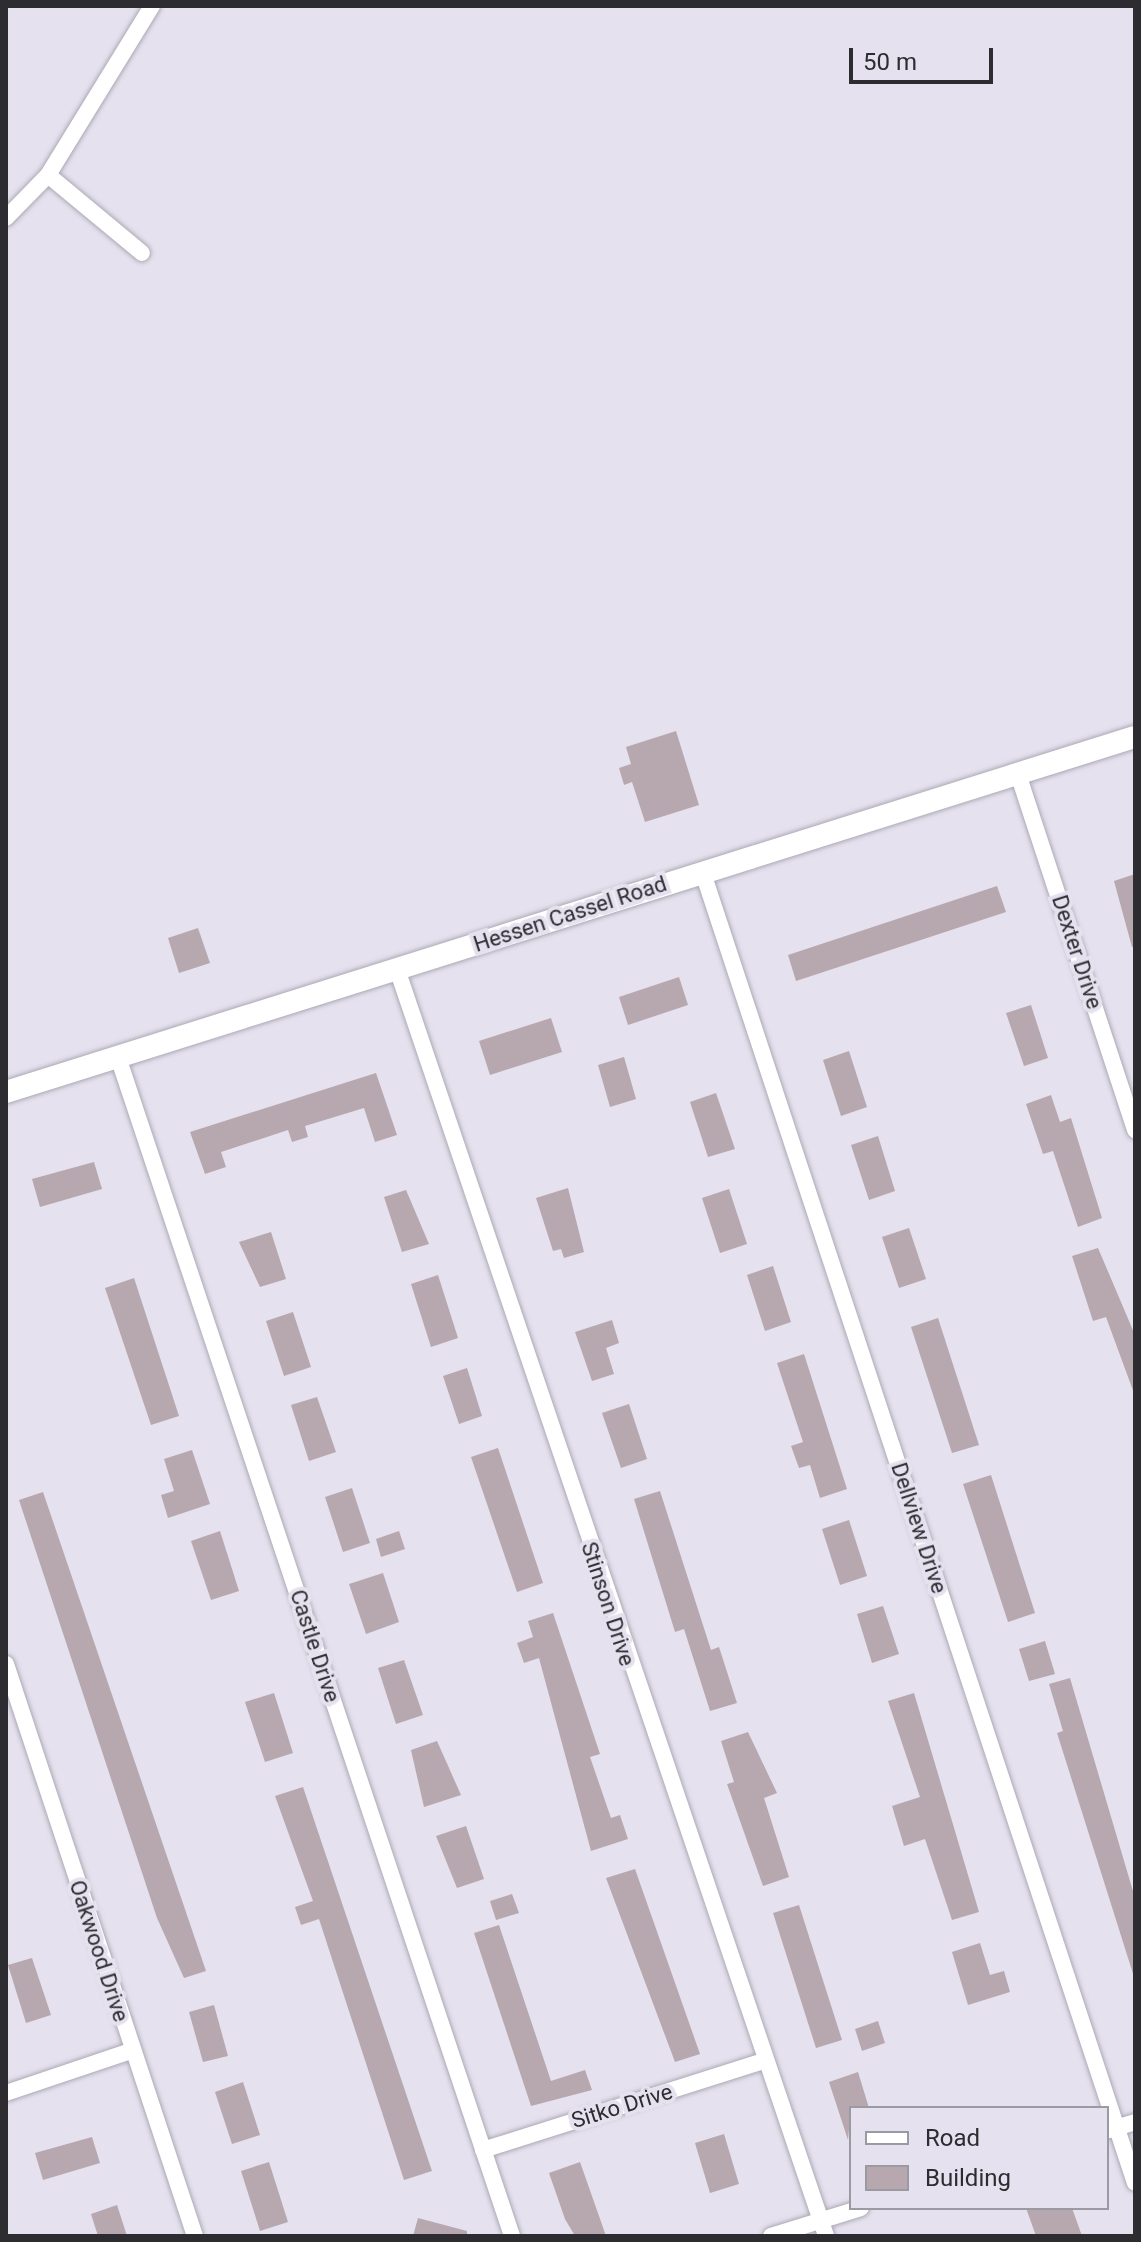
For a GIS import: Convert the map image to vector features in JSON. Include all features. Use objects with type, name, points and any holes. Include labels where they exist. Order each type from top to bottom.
[{"type":"main road","name":"Hessen Cassel Road","points":[[6,1092],[1135,737]]},
{"type":"street","points":[[6,218],[48,175],[152,6]]},
{"type":"street","points":[[48,175],[142,253]]},
{"type":"street","name":"Dexter Drive","points":[[1018,774],[1135,1130]]},
{"type":"street","name":"Dellview Drive","points":[[703,873],[1105,2106]]},
{"type":"street","name":"Stinson Drive","points":[[397,969],[761,2062],[822,2229]]},
{"type":"street","name":"Castle Drive","points":[[118,1057],[512,2236]]},
{"type":"street","name":"Oakwood Drive","points":[[6,1664],[131,2051],[195,2236]]},
{"type":"street","points":[[6,2093],[131,2051]]},
{"type":"street","name":"Sitko Drive","points":[[483,2150],[761,2062]]},
{"type":"street","points":[[1112,2129],[1135,2122]]},
{"type":"street","name":"Dellview Drive","points":[[1112,2129],[1135,2183]]},
{"type":"street","points":[[771,2236],[822,2229],[857,2210]]},
{"type":"building","points":[[676,731],[699,805],[645,822],[632,782],[624,785],[619,768],[631,764],[626,747]]},
{"type":"building","points":[[1135,874],[1135,946],[1132,947],[1114,881]]},
{"type":"building","points":[[997,886],[1006,912],[796,981],[788,955]]},
{"type":"building","points":[[198,928],[210,963],[179,973],[168,938]]},
{"type":"building","points":[[679,977],[688,1005],[628,1025],[619,997]]},
{"type":"building","points":[[1031,1005],[1048,1058],[1024,1066],[1006,1013]]},
{"type":"building","points":[[551,1018],[562,1052],[490,1075],[479,1041]]},
{"type":"building","points":[[849,1051],[867,1107],[841,1116],[823,1060]]},
{"type":"building","points":[[624,1057],[636,1099],[610,1107],[598,1065]]},
{"type":"building","points":[[376,1073],[397,1135],[375,1142],[364,1108],[305,1126],[308,1137],[292,1142],[288,1130],[221,1152],[226,1167],[205,1174],[190,1132]]},
{"type":"building","points":[[716,1093],[735,1149],[708,1157],[690,1102]]},
{"type":"building","points":[[1051,1095],[1060,1122],[1071,1118],[1102,1218],[1078,1227],[1053,1151],[1043,1154],[1026,1104]]},
{"type":"building","points":[[878,1136],[895,1191],[869,1200],[851,1145]]},
{"type":"building","points":[[94,1162],[102,1189],[40,1207],[32,1179]]},
{"type":"building","points":[[568,1188],[584,1252],[564,1258],[561,1249],[553,1251],[536,1198]]},
{"type":"building","points":[[729,1189],[747,1244],[720,1253],[702,1198]]},
{"type":"building","points":[[406,1190],[429,1244],[402,1252],[384,1197]]},
{"type":"building","points":[[909,1228],[926,1279],[899,1288],[882,1237]]},
{"type":"building","points":[[271,1232],[286,1279],[260,1287],[239,1242]]},
{"type":"building","points":[[1098,1248],[1135,1335],[1135,1396],[1106,1317],[1093,1321],[1072,1256]]},
{"type":"building","points":[[773,1266],[791,1322],[765,1331],[747,1275]]},
{"type":"building","points":[[438,1275],[458,1338],[431,1347],[411,1284]]},
{"type":"building","points":[[134,1278],[179,1416],[151,1425],[105,1288]]},
{"type":"building","points":[[293,1312],[311,1367],[284,1376],[266,1321]]},
{"type":"building","points":[[938,1318],[979,1445],[952,1453],[911,1327]]},
{"type":"building","points":[[612,1320],[619,1343],[606,1348],[614,1374],[592,1381],[575,1332]]},
{"type":"building","points":[[804,1354],[847,1489],[820,1498],[810,1465],[799,1468],[791,1446],[803,1442],[777,1363]]},
{"type":"building","points":[[467,1368],[482,1416],[459,1424],[443,1376]]},
{"type":"building","points":[[317,1397],[336,1452],[309,1461],[291,1405]]},
{"type":"building","points":[[629,1404],[647,1459],[621,1468],[602,1413]]},
{"type":"building","points":[[498,1448],[543,1583],[517,1592],[471,1457]]},
{"type":"building","points":[[192,1450],[210,1504],[168,1518],[161,1495],[174,1491],[164,1459]]},
{"type":"building","points":[[991,1475],[1035,1613],[1008,1622],[963,1484]]},
{"type":"building","points":[[352,1488],[370,1543],[343,1552],[325,1497]]},
{"type":"building","points":[[660,1491],[711,1650],[719,1647],[737,1703],[710,1711],[684,1629],[675,1632],[634,1499]]},
{"type":"building","points":[[43,1492],[206,1971],[184,1978],[157,1918],[19,1500]]},
{"type":"building","points":[[849,1520],[867,1576],[840,1585],[822,1529]]},
{"type":"building","points":[[220,1531],[239,1591],[211,1600],[191,1541]]},
{"type":"building","points":[[399,1531],[405,1549],[381,1557],[376,1539]]},
{"type":"building","points":[[383,1573],[399,1622],[366,1634],[349,1584]]},
{"type":"building","points":[[883,1606],[899,1654],[872,1663],[857,1614]]},
{"type":"building","points":[[553,1613],[600,1754],[590,1757],[611,1818],[620,1815],[628,1839],[591,1851],[539,1658],[524,1663],[517,1643],[533,1637],[528,1621]]},
{"type":"building","points":[[1045,1641],[1055,1674],[1029,1681],[1019,1649]]},
{"type":"building","points":[[404,1660],[423,1715],[396,1724],[378,1668]]},
{"type":"building","points":[[1070,1678],[1135,1898],[1135,1980],[1057,1733],[1063,1731],[1049,1684]]},
{"type":"building","points":[[274,1693],[293,1753],[265,1762],[245,1702]]},
{"type":"building","points":[[914,1693],[979,1912],[952,1920],[925,1839],[904,1846],[892,1806],[920,1797],[888,1701]]},
{"type":"building","points":[[748,1732],[777,1793],[764,1798],[789,1877],[763,1886],[727,1784],[734,1782],[721,1741]]},
{"type":"building","points":[[437,1741],[461,1795],[424,1807],[411,1750]]},
{"type":"building","points":[[303,1787],[432,2171],[404,2180],[319,1919],[301,1925],[295,1907],[313,1901],[275,1796]]},
{"type":"building","points":[[466,1826],[484,1879],[457,1888],[436,1836]]},
{"type":"building","points":[[635,1869],[700,2054],[675,2062],[606,1878]]},
{"type":"building","points":[[512,1894],[519,1913],[496,1920],[490,1901]]},
{"type":"building","points":[[799,1905],[842,2040],[816,2048],[773,1913]]},
{"type":"building","points":[[499,1925],[551,2081],[585,2070],[592,2090],[531,2106],[474,1933]]},
{"type":"building","points":[[980,1943],[990,1975],[1004,1971],[1010,1992],[968,2005],[952,1952]]},
{"type":"building","points":[[32,1958],[51,2015],[26,2023],[8,1965]]},
{"type":"building","points":[[214,2005],[228,2056],[203,2062],[189,2012]]},
{"type":"building","points":[[878,2021],[885,2043],[862,2051],[855,2029]]},
{"type":"building","points":[[858,2072],[868,2106],[849,2106],[848,2140],[829,2082]]},
{"type":"building","points":[[243,2082],[260,2135],[232,2144],[215,2092]]},
{"type":"building","points":[[724,2134],[739,2184],[710,2193],[695,2143]]},
{"type":"building","points":[[92,2137],[100,2163],[43,2180],[35,2153]]},
{"type":"building","points":[[269,2162],[288,2222],[260,2231],[241,2171]]},
{"type":"building","points":[[580,2162],[606,2236],[575,2236],[565,2219],[549,2173]]},
{"type":"building","points":[[117,2205],[127,2236],[98,2236],[91,2214]]},
{"type":"building","points":[[1027,2210],[1073,2210],[1082,2236],[1036,2236]]},
{"type":"building","points":[[418,2218],[467,2231],[467,2236],[413,2236]]}]
